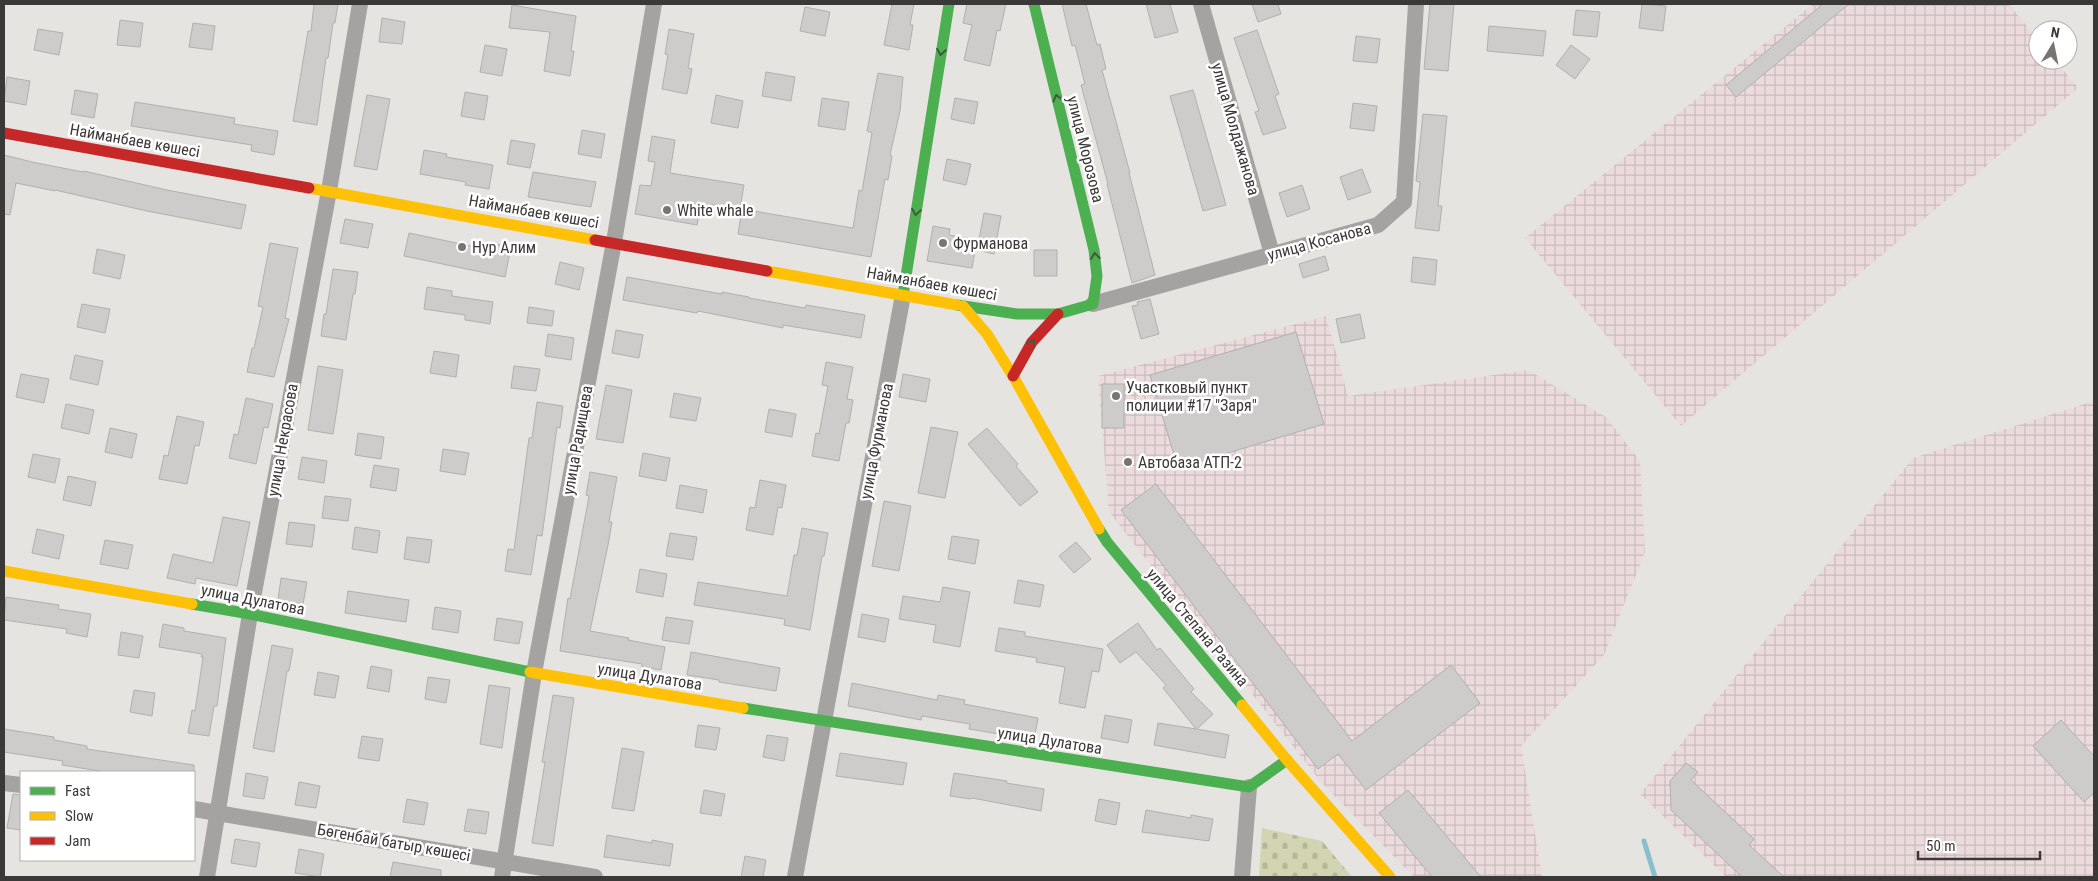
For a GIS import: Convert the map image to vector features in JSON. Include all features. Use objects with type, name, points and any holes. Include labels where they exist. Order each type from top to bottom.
[{"type":"main road","name":"улица Фурманова","points":[[903,295],[948,4]]},
{"type":"main road","name":"улица Морозова","points":[[1034,4],[1094,250],[1097,276],[1093,304]]},
{"type":"main road","name":"Найманбаев көшесі","points":[[4,133],[963,306],[1017,314],[1058,314],[1093,304]]},
{"type":"main road","name":"улица Степана Разина","points":[[963,306],[987,334],[1013,376],[1107,542],[1287,760],[1390,877]]},
{"type":"main road","points":[[1013,376],[1032,342],[1058,314]]},
{"type":"main road","name":"улица Дулатова","points":[[4,571],[250,614],[534,673],[824,721],[1249,787]]},
{"type":"main road","points":[[1249,787],[1287,760]]},
{"type":"street","name":"улица Некрасова","points":[[207,877],[250,614],[329,191],[360,4]]},
{"type":"street","name":"улица Радищева","points":[[502,877],[534,673],[614,242],[654,4]]},
{"type":"street","name":"улица Молдажанова","points":[[1201,4],[1272,254]]},
{"type":"street","name":"улица Косанова","points":[[1093,304],[1378,225],[1404,202],[1416,4]]},
{"type":"street","name":"улица Фурманова","points":[[795,877],[903,295]]},
{"type":"street","points":[[4,783],[20,785]]},
{"type":"street","points":[[1242,877],[1249,787]]},
{"type":"street","name":"Бөгенбай батыр көшесі","points":[[195,809],[595,877]]},
{"type":"shaded area","points":[[1813,4],[2009,4],[2028,28],[2028,70],[2063,70],[2078,88],[1681,426],[1525,238]]},
{"type":"shaded area","points":[[1326,316],[1348,396],[1528,370],[1606,417],[1640,461],[1645,552],[1604,655],[1521,746],[1542,877],[1414,877],[1321,782],[1109,512],[1098,376]]},
{"type":"shaded area","points":[[2094,401],[2094,877],[1726,877],[1640,794],[1913,458]]},
{"type":"green space","points":[[1262,828],[1322,841],[1352,877],[1259,877]]},
{"type":"building","points":[[314,4],[338,4],[328,58],[326,58],[317,125],[293,121],[308,31],[311,31]]},
{"type":"building","points":[[892,4],[914,4],[910,25],[913,25],[909,50],[884,45]]},
{"type":"building","points":[[967,4],[1006,4],[1000,31],[997,30],[990,66],[964,60],[972,25],[963,23]]},
{"type":"building","points":[[1062,4],[1086,4],[1097,45],[1100,44],[1106,69],[1102,70],[1155,275],[1132,283],[1081,85],[1085,84],[1075,45],[1072,46]]},
{"type":"building","points":[[1146,4],[1170,4],[1178,32],[1155,38]]},
{"type":"building","points":[[1252,4],[1278,4],[1281,14],[1258,22]]},
{"type":"building","points":[[1430,4],[1454,4],[1448,71],[1424,69]]},
{"type":"building","points":[[1642,4],[1666,6],[1663,31],[1639,28]]},
{"type":"building","points":[[1823,4],[1849,4],[1736,97],[1726,85]]},
{"type":"building","points":[[512,5],[576,16],[570,76],[544,71],[550,32],[509,28]]},
{"type":"building","points":[[805,7],[830,12],[825,36],[800,31]]},
{"type":"building","points":[[1576,10],[1600,12],[1597,37],[1573,35]]},
{"type":"building","points":[[382,18],[405,22],[402,44],[379,42]]},
{"type":"building","points":[[120,20],[143,23],[140,47],[117,45]]},
{"type":"building","points":[[193,23],[215,26],[212,50],[189,47]]},
{"type":"building","points":[[1489,26],[1546,31],[1543,56],[1487,51]]},
{"type":"building","points":[[38,29],[63,33],[59,55],[34,50]]},
{"type":"building","points":[[669,29],[694,34],[688,68],[692,69],[687,94],[662,89],[668,55],[665,54]]},
{"type":"building","points":[[1257,30],[1279,94],[1275,96],[1286,128],[1263,135],[1255,112],[1259,111],[1234,38]]},
{"type":"building","points":[[1356,36],[1380,39],[1377,63],[1353,61]]},
{"type":"building","points":[[485,45],[507,49],[502,76],[480,72]]},
{"type":"building","points":[[1571,45],[1590,59],[1575,79],[1556,65]]},
{"type":"building","points":[[766,72],[795,77],[791,101],[762,96]]},
{"type":"building","points":[[878,73],[903,77],[900,111],[890,155],[892,156],[888,180],[885,179],[871,257],[738,234],[742,209],[853,228],[859,190],[862,191],[872,133],[867,131]]},
{"type":"building","points":[[7,77],[30,81],[26,105],[4,101]]},
{"type":"building","points":[[75,90],[98,94],[94,118],[71,114]]},
{"type":"building","points":[[1193,90],[1226,205],[1203,211],[1170,96]]},
{"type":"building","points":[[465,92],[488,96],[484,120],[461,116]]},
{"type":"building","points":[[367,95],[390,99],[377,170],[354,166]]},
{"type":"building","points":[[716,95],[743,101],[738,128],[711,123]]},
{"type":"building","points":[[822,98],[849,102],[845,130],[818,126]]},
{"type":"building","points":[[955,98],[978,102],[974,124],[951,119]]},
{"type":"building","points":[[135,102],[235,118],[234,124],[278,131],[274,155],[251,151],[252,145],[131,126]]},
{"type":"building","points":[[1353,103],[1377,106],[1374,131],[1350,128]]},
{"type":"building","points":[[1423,114],[1447,116],[1438,206],[1442,206],[1439,231],[1415,228],[1420,182],[1416,181]]},
{"type":"building","points":[[582,130],[605,134],[601,158],[578,154]]},
{"type":"building","points":[[652,136],[675,140],[670,173],[744,185],[740,209],[710,204],[708,210],[700,209],[697,225],[635,214],[640,185],[651,186],[655,162],[648,161]]},
{"type":"building","points":[[511,140],[535,144],[530,168],[507,164]]},
{"type":"building","points":[[424,150],[447,154],[446,157],[493,165],[489,189],[465,185],[466,182],[420,174]]},
{"type":"building","points":[[4,155],[246,205],[241,229],[16,183],[10,215],[4,214]]},
{"type":"building","points":[[947,159],[971,164],[966,185],[943,180]]},
{"type":"building","points":[[1362,169],[1371,192],[1348,200],[1340,177]]},
{"type":"building","points":[[533,172],[596,182],[591,207],[528,197]]},
{"type":"building","points":[[1302,185],[1310,209],[1287,217],[1279,193]]},
{"type":"building","points":[[984,213],[1001,216],[994,254],[977,250]]},
{"type":"building","points":[[345,219],[373,224],[368,248],[340,243]]},
{"type":"building","name":"Фурманова","points":[[933,226],[950,229],[949,235],[977,240],[972,268],[927,261]]},
{"type":"building","points":[[409,233],[485,249],[486,242],[511,247],[505,277],[404,256]]},
{"type":"building","points":[[270,243],[298,248],[285,318],[289,319],[274,377],[247,372],[263,307],[258,306]]},
{"type":"building","points":[[97,249],[125,255],[120,279],[93,273]]},
{"type":"building","points":[[1034,250],[1057,250],[1057,276],[1034,276]]},
{"type":"building","points":[[1325,256],[1329,270],[1303,278],[1299,264]]},
{"type":"building","points":[[1413,257],[1437,260],[1435,285],[1411,282]]},
{"type":"building","points":[[560,262],[584,268],[579,290],[555,284]]},
{"type":"building","points":[[333,269],[358,272],[346,340],[321,336]]},
{"type":"building","points":[[627,277],[722,294],[722,292],[805,308],[806,305],[865,315],[861,338],[783,325],[783,328],[698,311],[697,313],[623,300]]},
{"type":"building","points":[[427,287],[452,291],[452,296],[493,302],[490,324],[465,320],[465,315],[424,309]]},
{"type":"building","points":[[1150,299],[1159,334],[1141,339],[1132,306],[1138,305],[1137,302]]},
{"type":"building","points":[[82,304],[110,309],[105,333],[77,327]]},
{"type":"building","points":[[529,307],[554,311],[552,326],[527,323]]},
{"type":"building","points":[[1360,314],[1365,338],[1341,343],[1336,319]]},
{"type":"building","points":[[616,330],[643,335],[639,358],[612,353]]},
{"type":"building","points":[[1296,332],[1324,424],[1178,468],[1150,375]]},
{"type":"building","points":[[548,334],[574,338],[571,360],[545,356]]},
{"type":"building","points":[[434,351],[459,355],[456,377],[430,373]]},
{"type":"building","points":[[75,355],[103,361],[98,385],[70,379]]},
{"type":"building","points":[[826,362],[853,367],[847,399],[853,400],[849,423],[846,423],[839,461],[812,456],[816,433],[819,434],[828,386],[822,385]]},
{"type":"building","points":[[318,366],[343,370],[333,434],[308,430]]},
{"type":"building","points":[[514,366],[540,369],[536,391],[511,388]]},
{"type":"building","points":[[21,374],[49,379],[44,403],[16,397]]},
{"type":"building","points":[[903,374],[930,379],[926,402],[899,397]]},
{"type":"building","points":[[1102,384],[1124,384],[1124,428],[1102,428]]},
{"type":"building","points":[[606,385],[632,390],[623,443],[596,439]]},
{"type":"building","points":[[674,393],[701,398],[696,421],[670,417]]},
{"type":"building","points":[[246,398],[273,404],[268,428],[264,427],[256,464],[229,458],[234,434],[238,435]]},
{"type":"building","points":[[537,402],[563,406],[560,428],[557,427],[542,536],[537,535],[531,575],[505,571],[508,549],[514,550],[529,438],[532,438]]},
{"type":"building","points":[[66,404],[94,410],[89,434],[61,428]]},
{"type":"building","points":[[769,409],[796,414],[792,437],[765,432]]},
{"type":"building","points":[[177,416],[204,422],[199,446],[195,445],[187,484],[159,479],[164,455],[168,456]]},
{"type":"building","points":[[931,427],[958,432],[945,498],[918,493]]},
{"type":"building","points":[[110,428],[137,434],[132,458],[105,452]]},
{"type":"building","points":[[987,428],[1018,464],[1016,466],[1038,492],[1020,506],[968,444]]},
{"type":"building","points":[[358,433],[384,437],[381,459],[355,455]]},
{"type":"building","points":[[443,449],[469,453],[465,475],[440,471]]},
{"type":"building","points":[[643,453],[670,458],[666,481],[639,476]]},
{"type":"building","points":[[33,454],[60,459],[55,483],[28,477]]},
{"type":"building","points":[[302,457],[327,461],[324,483],[298,479]]},
{"type":"building","points":[[374,465],[399,469],[396,491],[370,487]]},
{"type":"building","points":[[590,472],[617,477],[609,522],[612,522],[608,545],[590,631],[665,647],[661,670],[642,667],[642,664],[560,651],[568,598],[570,599],[589,496],[586,495]]},
{"type":"building","points":[[68,476],[96,482],[91,506],[63,500]]},
{"type":"building","points":[[760,480],[786,485],[782,508],[778,507],[773,535],[746,530],[750,507],[755,508]]},
{"type":"building","points":[[1156,484],[1352,741],[1451,665],[1480,703],[1366,790],[1338,754],[1318,769],[1121,510]]},
{"type":"building","points":[[680,485],[707,490],[703,513],[676,508]]},
{"type":"building","points":[[325,496],[351,499],[348,521],[322,518]]},
{"type":"building","points":[[884,501],[911,506],[899,571],[872,566]]},
{"type":"building","points":[[223,517],[250,522],[237,586],[196,578],[195,584],[167,578],[173,554],[213,563]]},
{"type":"building","points":[[289,522],[315,525],[312,547],[286,544]]},
{"type":"building","points":[[355,527],[380,531],[377,553],[352,549]]},
{"type":"building","points":[[802,528],[828,533],[824,556],[822,556],[810,630],[784,625],[785,619],[694,605],[698,582],[787,596],[794,555],[797,555]]},
{"type":"building","points":[[37,529],[64,535],[59,559],[32,553]]},
{"type":"building","points":[[670,533],[697,537],[693,560],[666,556]]},
{"type":"building","points":[[952,536],[979,540],[975,564],[948,559]]},
{"type":"building","points":[[407,537],[432,540],[429,563],[404,559]]},
{"type":"building","points":[[105,540],[133,545],[128,569],[100,564]]},
{"type":"building","points":[[1076,542],[1091,559],[1074,573],[1059,556]]},
{"type":"building","points":[[640,569],[667,574],[663,597],[636,592]]},
{"type":"building","points":[[281,578],[307,582],[303,604],[278,600]]},
{"type":"building","points":[[1018,580],[1044,585],[1040,607],[1014,603]]},
{"type":"building","points":[[943,587],[970,592],[960,647],[933,642],[936,625],[899,619],[903,596],[940,602]]},
{"type":"building","points":[[348,591],[409,600],[406,622],[345,613]]},
{"type":"building","points":[[6,597],[59,605],[58,609],[91,614],[87,637],[66,633],[67,629],[4,620]]},
{"type":"building","points":[[435,607],[461,611],[458,633],[432,629]]},
{"type":"building","points":[[862,614],[889,619],[885,642],[858,637]]},
{"type":"building","points":[[666,617],[693,621],[689,644],[662,640]]},
{"type":"building","points":[[497,618],[523,622],[519,644],[494,640]]},
{"type":"building","points":[[1138,623],[1157,650],[1160,648],[1194,689],[1191,692],[1213,714],[1197,729],[1229,735],[1225,758],[1154,745],[1158,723],[1196,729],[1163,688],[1166,685],[1136,652],[1120,663],[1107,645]]},
{"type":"building","points":[[163,624],[184,628],[184,631],[226,638],[217,706],[214,706],[209,736],[188,733],[192,710],[195,711],[202,654],[159,647]]},
{"type":"building","points":[[999,628],[1025,632],[1025,636],[1103,649],[1099,672],[1092,671],[1085,708],[1059,703],[1065,667],[1036,662],[1037,658],[995,651]]},
{"type":"building","points":[[121,632],[143,636],[139,658],[118,655]]},
{"type":"building","points":[[272,645],[293,649],[289,671],[287,671],[274,752],[253,748]]},
{"type":"building","points":[[691,652],[780,668],[776,691],[687,675]]},
{"type":"building","points":[[371,666],[392,670],[389,692],[367,688]]},
{"type":"building","points":[[318,672],[339,676],[335,698],[314,695]]},
{"type":"building","points":[[428,677],[450,680],[446,703],[425,699]]},
{"type":"building","points":[[852,683],[937,700],[938,695],[965,700],[964,704],[1038,718],[1034,740],[969,729],[970,724],[922,716],[921,720],[848,706]]},
{"type":"building","points":[[489,685],[510,688],[502,748],[480,744]]},
{"type":"building","points":[[134,690],[155,693],[152,716],[130,712]]},
{"type":"building","points":[[553,695],[574,698],[553,846],[532,843]]},
{"type":"building","points":[[1105,715],[1132,720],[1128,743],[1101,738]]},
{"type":"building","points":[[2061,720],[2094,756],[2094,793],[2084,802],[2033,746]]},
{"type":"building","points":[[698,725],[720,728],[716,750],[695,747]]},
{"type":"building","points":[[4,729],[54,737],[54,740],[87,746],[87,749],[194,765],[194,771],[100,771],[62,765],[63,761],[4,752]]},
{"type":"building","points":[[767,735],[788,738],[784,761],[763,757]]},
{"type":"building","points":[[362,736],[383,739],[379,761],[358,758]]},
{"type":"building","points":[[622,748],[644,752],[634,811],[612,808]]},
{"type":"building","points":[[840,753],[907,763],[903,785],[836,776]]},
{"type":"building","points":[[1686,763],[1698,772],[1691,780],[1754,839],[1749,845],[1784,877],[1742,877],[1671,810],[1670,781]]},
{"type":"building","points":[[246,773],[268,777],[264,799],[243,796]]},
{"type":"building","points":[[954,773],[1044,789],[1041,811],[972,798],[950,796]]},
{"type":"building","points":[[299,782],[320,786],[316,808],[295,805]]},
{"type":"building","points":[[704,790],[725,794],[721,816],[700,813]]},
{"type":"building","points":[[1408,790],[1481,877],[1432,877],[1379,813]]},
{"type":"building","points":[[13,794],[20,795],[20,830],[7,828]]},
{"type":"building","points":[[407,799],[428,803],[424,825],[403,822]]},
{"type":"building","points":[[1099,799],[1120,803],[1116,825],[1095,821]]},
{"type":"building","points":[[468,809],[489,812],[486,834],[464,831]]},
{"type":"building","points":[[1146,810],[1191,818],[1191,815],[1213,819],[1209,841],[1142,832]]},
{"type":"building","points":[[607,835],[652,843],[652,840],[673,844],[670,866],[604,857]]},
{"type":"building","points":[[235,839],[260,843],[256,867],[231,863]]},
{"type":"building","points":[[299,849],[324,854],[320,877],[295,873]]},
{"type":"building","points":[[745,856],[766,860],[763,877],[741,877]]},
{"type":"building","points":[[393,862],[441,870],[441,877],[390,877]]},
{"type":"waterway","points":[[1644,841],[1655,877]]},
{"type":"traffic: fast","points":[[903,295],[949,4]]},
{"type":"traffic: fast","points":[[957,305],[1017,314],[1058,314],[1093,304],[1097,276],[1094,250],[1034,4]]},
{"type":"traffic: fast","points":[[1099,529],[1107,542],[1242,705]]},
{"type":"traffic: fast","points":[[192,604],[250,614],[530,672]]},
{"type":"traffic: fast","points":[[743,708],[1249,787],[1287,760]]},
{"type":"traffic: slow","points":[[309,188],[595,240]]},
{"type":"traffic: slow","points":[[767,271],[957,305]]},
{"type":"traffic: slow","points":[[963,306],[987,334],[1013,376],[1099,529]]},
{"type":"traffic: slow","points":[[4,571],[192,604]]},
{"type":"traffic: slow","points":[[530,672],[743,708]]},
{"type":"traffic: slow","points":[[1242,705],[1287,760],[1390,877]]},
{"type":"traffic: jam","points":[[4,133],[309,188]]},
{"type":"traffic: jam","points":[[595,240],[767,271]]},
{"type":"traffic: jam","points":[[1013,376],[1032,342],[1058,314]]},
{"type":"place","name":"White whale","points":[[667,210]]},
{"type":"place","name":"Фурманова","points":[[943,243]]},
{"type":"place","name":"Нур Алим","points":[[462,247]]},
{"type":"place","name":"Участковый пункт полиции #17 \"Заря\"","points":[[1116,396]]},
{"type":"place","name":"Автобаза АТП-2","points":[[1128,462]]}]
